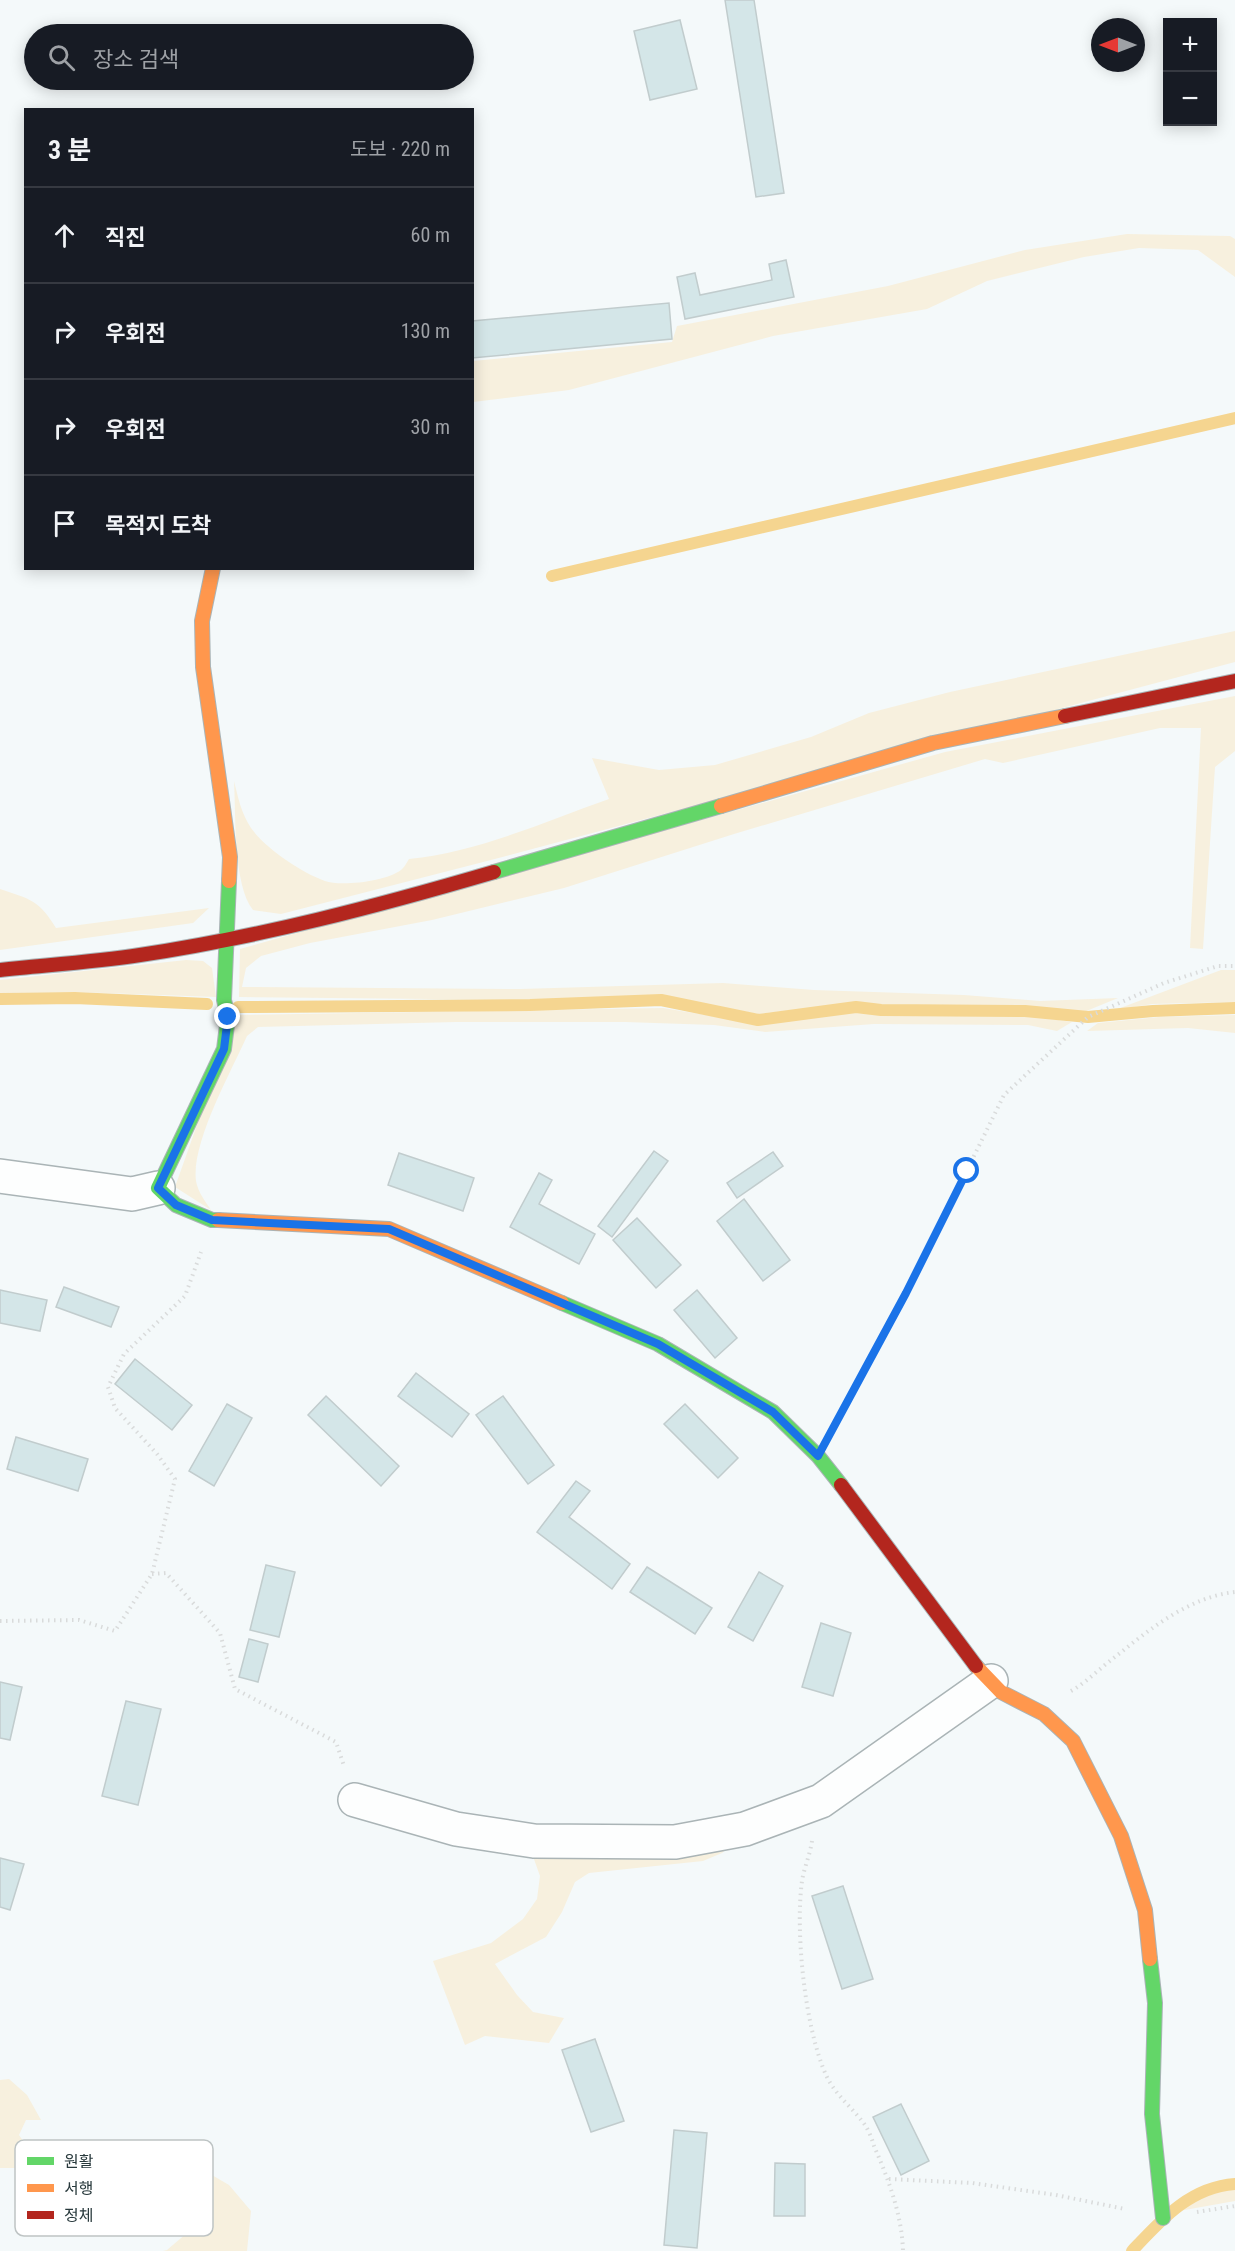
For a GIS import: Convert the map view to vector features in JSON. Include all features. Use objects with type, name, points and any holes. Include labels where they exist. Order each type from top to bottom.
[{"type":"street","points":[[158,1188],[224,1049],[228,1017],[224,1000],[230,857],[203,667],[202,621],[213,570]]},
{"type":"street","points":[[0,970],[140,955],[268,931],[427,892],[933,742],[1235,681]]},
{"type":"street","points":[[0,1176],[132,1194],[158,1188]]},
{"type":"street","points":[[158,1188],[176,1205],[212,1220],[389,1229],[658,1344],[773,1412],[818,1456],[863,1513],[972,1662],[1001,1692],[1044,1714],[1073,1741],[1121,1836],[1145,1911],[1155,2003],[1152,2114],[1163,2218]]},
{"type":"street","points":[[355,1800],[456,1829],[534,1841],[675,1842],[745,1829],[821,1801],[991,1681]]},
{"type":"path","points":[[818,1456],[906,1293],[1004,1095],[1088,1017],[1164,983],[1218,966],[1235,966]]},
{"type":"path","points":[[0,1621],[79,1620],[115,1630],[152,1574],[175,1479],[157,1454],[115,1408],[108,1387],[124,1354],[185,1296],[212,1220]]},
{"type":"path","points":[[152,1574],[166,1573],[220,1633],[234,1689],[336,1742],[355,1800]]},
{"type":"path","points":[[1044,1714],[1057,1700],[1079,1686],[1157,1625],[1194,1602],[1235,1592]]},
{"type":"path","points":[[821,1801],[802,1881],[801,1929],[811,2031],[826,2076],[843,2101],[866,2126],[889,2179],[903,2251]]},
{"type":"path","points":[[889,2179],[972,2183],[1035,2192],[1163,2218]]},
{"type":"shaded area","points":[[1127,234],[1230,236],[1235,239],[1235,277],[1198,250],[1139,248],[1084,257],[987,281],[927,309],[773,336],[569,390],[474,402],[474,361],[672,342],[677,326],[888,286],[1025,250]]},
{"type":"shaded area","points":[[1235,631],[1235,662],[281,914],[253,910],[242,884],[237,849],[234,781],[240,805],[251,828],[275,852],[295,866],[325,881],[332,883],[364,882],[394,874],[402,869],[409,859],[485,843],[609,799],[592,758],[659,770],[715,765],[811,737],[869,713],[950,692]]},
{"type":"shaded area","points":[[1235,696],[1235,751],[1215,767],[1203,949],[1190,948],[1201,728],[1160,728],[1003,763],[985,759],[734,834],[564,888],[432,920],[310,943],[261,956],[246,968],[242,987],[520,989],[723,983],[814,990],[964,995],[1040,1001],[1118,998],[1084,1012],[1026,1007],[880,1006],[854,1003],[758,1014],[659,995],[530,1000],[239,997],[240,949],[945,752]]},
{"type":"shaded area","points":[[0,889],[19,895],[39,906],[56,928],[209,908],[193,923],[0,950]]},
{"type":"shaded area","points":[[186,960],[203,961],[212,968],[216,997],[75,992],[0,993],[0,980]]},
{"type":"shaded area","points":[[1221,970],[1235,970],[1235,1002],[1152,1004],[1115,1010]]},
{"type":"shaded area","points":[[663,1008],[760,1024],[858,1012],[881,1015],[1025,1015],[1072,1022],[1057,1031],[1028,1025],[874,1024],[765,1032],[714,1025],[625,1022],[456,1022],[258,1027],[247,1036],[214,1108],[200,1147],[196,1165],[196,1181],[200,1193],[211,1210],[175,1187],[236,1015]]},
{"type":"shaded area","points":[[1235,1015],[1235,1033],[1188,1028],[1087,1031],[1098,1023],[1159,1017]]},
{"type":"shaded area","points":[[739,1838],[722,1853],[703,1861],[589,1873],[575,1882],[562,1912],[546,1937],[495,1964],[517,1995],[533,2012],[564,2018],[549,2043],[485,2036],[465,2045],[433,1961],[491,1943],[523,1919],[537,1899],[540,1876],[530,1848]]},
{"type":"shaded area","points":[[9,2079],[27,2095],[41,2120],[26,2120],[19,2135],[22,2140],[15,2140],[15,2168],[0,2168],[0,2080]]},
{"type":"shaded area","points":[[213,2176],[229,2185],[251,2211],[247,2251],[163,2251],[183,2236],[213,2236]]},
{"type":"shaded area","points":[[1235,2187],[1235,2201],[1179,2211],[1206,2195]]},
{"type":"building","points":[[725,0],[754,0],[784,193],[756,197]]},
{"type":"building","points":[[680,20],[697,89],[650,100],[634,31]]},
{"type":"building","points":[[786,260],[794,297],[685,319],[677,277],[695,273],[700,295],[772,280],[769,264]]},
{"type":"building","points":[[669,303],[672,339],[474,358],[474,321]]},
{"type":"building","points":[[654,1151],[668,1161],[612,1237],[598,1226]]},
{"type":"building","points":[[773,1152],[783,1166],[737,1198],[727,1183]]},
{"type":"building","points":[[399,1153],[474,1178],[463,1211],[388,1185]]},
{"type":"building","points":[[539,1173],[552,1180],[539,1204],[595,1234],[579,1264],[510,1227]]},
{"type":"building","points":[[744,1199],[790,1260],[763,1281],[717,1221]]},
{"type":"building","points":[[637,1218],[681,1265],[656,1288],[613,1240]]},
{"type":"building","points":[[64,1287],[119,1307],[111,1327],[56,1307]]},
{"type":"building","points":[[0,1290],[47,1300],[40,1331],[0,1323]]},
{"type":"building","points":[[697,1290],[737,1338],[715,1358],[674,1310]]},
{"type":"building","points":[[135,1359],[192,1405],[172,1430],[115,1384]]},
{"type":"building","points":[[416,1373],[469,1414],[452,1437],[398,1396]]},
{"type":"building","points":[[326,1396],[399,1466],[381,1486],[308,1415]]},
{"type":"building","points":[[503,1396],[554,1465],[528,1484],[476,1415]]},
{"type":"building","points":[[227,1404],[252,1418],[214,1486],[189,1471]]},
{"type":"building","points":[[685,1404],[738,1458],[718,1478],[664,1424]]},
{"type":"building","points":[[16,1437],[88,1459],[78,1491],[7,1469]]},
{"type":"building","points":[[576,1481],[590,1491],[569,1517],[630,1564],[612,1589],[537,1532]]},
{"type":"building","points":[[266,1565],[295,1572],[279,1637],[250,1630]]},
{"type":"building","points":[[647,1567],[712,1608],[695,1634],[630,1592]]},
{"type":"building","points":[[759,1572],[783,1586],[753,1641],[728,1627]]},
{"type":"building","points":[[821,1623],[851,1633],[833,1696],[802,1687]]},
{"type":"building","points":[[249,1639],[268,1644],[258,1682],[239,1677]]},
{"type":"building","points":[[0,1682],[22,1687],[10,1740],[0,1738]]},
{"type":"building","points":[[126,1701],[161,1709],[138,1805],[102,1796]]},
{"type":"building","points":[[0,1858],[24,1864],[10,1910],[0,1907]]},
{"type":"building","points":[[843,1886],[873,1979],[842,1989],[812,1896]]},
{"type":"building","points":[[595,2039],[624,2121],[591,2132],[562,2050]]},
{"type":"building","points":[[901,2104],[929,2161],[901,2175],[873,2117]]},
{"type":"building","points":[[674,2130],[707,2133],[697,2248],[664,2245]]},
{"type":"building","points":[[775,2163],[805,2164],[805,2216],[774,2216]]},
{"type":"waterway","points":[[552,576],[1235,418]]},
{"type":"waterway","points":[[0,999],[75,998],[207,1004]]},
{"type":"waterway","points":[[238,1007],[530,1005],[661,1000],[758,1020],[856,1007],[881,1010],[1025,1011],[1088,1017],[1153,1011],[1235,1008]]},
{"type":"waterway","points":[[1132,2251],[1165,2217],[1190,2198],[1219,2186],[1235,2184]]},
{"type":"traffic: fast","points":[[494,872],[721,806]]},
{"type":"traffic: fast","points":[[218,1220],[212,1220],[176,1205],[158,1188],[224,1049],[228,1017],[224,1000],[229,881]]},
{"type":"traffic: fast","points":[[562,1303],[658,1344],[773,1412],[818,1456],[841,1485]]},
{"type":"traffic: fast","points":[[1150,1959],[1155,2003],[1152,2114],[1163,2218]]},
{"type":"traffic: slow","points":[[213,570],[202,621],[203,667],[230,857],[229,881]]},
{"type":"traffic: slow","points":[[721,806],[933,743],[1065,716]]},
{"type":"traffic: slow","points":[[218,1220],[389,1229],[562,1303]]},
{"type":"traffic: slow","points":[[976,1666],[1001,1692],[1044,1714],[1073,1741],[1121,1836],[1145,1910],[1150,1959]]},
{"type":"traffic: jam","points":[[1065,716],[1235,681]]},
{"type":"traffic: jam","points":[[0,970],[88,962],[185,948],[274,930],[407,897],[494,872]]},
{"type":"traffic: jam","points":[[841,1485],[976,1666]]},
{"type":"route","points":[[228,1017],[224,1049],[158,1188],[176,1205],[212,1220],[389,1229],[658,1344],[773,1412],[818,1456],[906,1293],[967,1171]]}]
